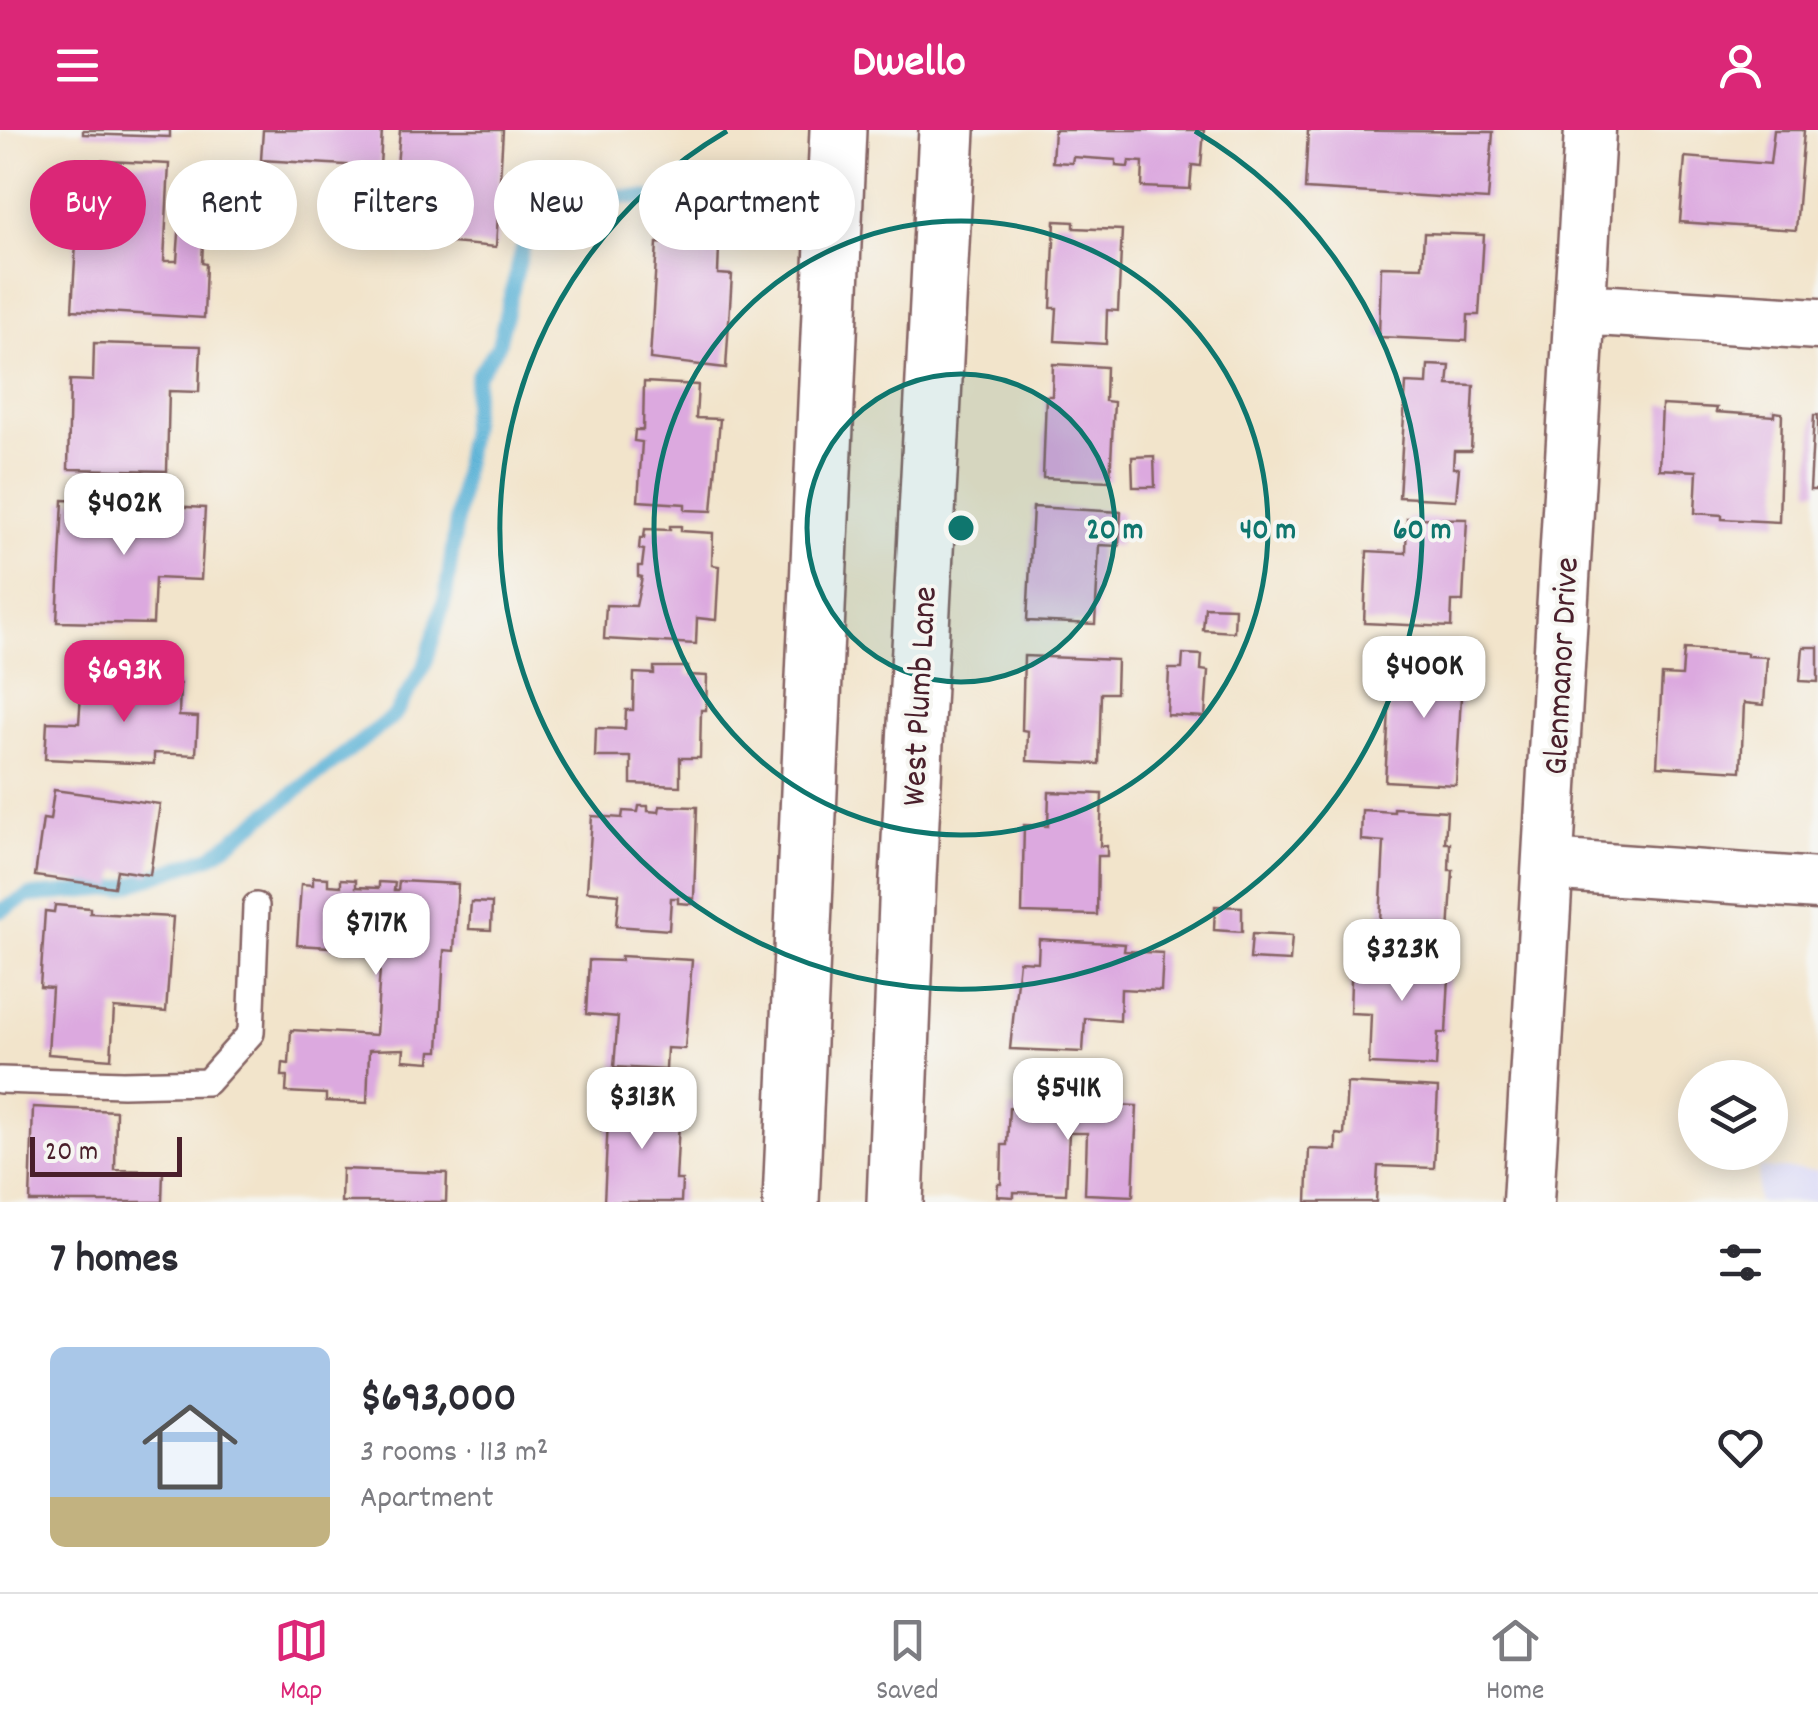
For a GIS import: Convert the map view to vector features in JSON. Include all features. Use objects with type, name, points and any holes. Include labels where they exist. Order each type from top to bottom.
[{"type":"main road","points":[[791,1202],[838,130]]},
{"type":"main road","name":"West Plumb Lane","points":[[895,1202],[947,130]]},
{"type":"street","name":"Glenmanor Drive","points":[[1528,1202],[1590,130]]},
{"type":"street","points":[[1580,309],[1818,324]]},
{"type":"street","points":[[1548,865],[1818,884]]},
{"type":"lane","points":[[0,1080],[207,1082],[251,1032],[256,906]]},
{"type":"shaded area","points":[[1759,1170],[1818,1171],[1818,1202],[1757,1202]]},
{"type":"building","points":[[83,130],[170,130],[170,137],[83,134]]},
{"type":"building","points":[[263,130],[382,130],[380,160],[317,160],[317,163],[261,160]]},
{"type":"building","points":[[400,130],[503,130],[501,160],[494,160],[494,247],[474,245],[474,160],[398,160]]},
{"type":"building","points":[[1054,130],[1204,130],[1201,166],[1192,165],[1190,189],[1142,187],[1143,162],[1129,161],[1128,167],[1116,166],[1116,160],[1073,157],[1072,163],[1052,162]]},
{"type":"building","points":[[1308,130],[1493,132],[1488,200],[1305,189]]},
{"type":"building","points":[[1774,130],[1804,130],[1796,230],[1680,222],[1685,157],[1770,164]]},
{"type":"building","points":[[146,163],[166,164],[164,261],[177,261],[178,250],[203,250],[202,263],[206,264],[204,318],[72,310],[76,250],[146,250]]},
{"type":"building","points":[[1055,221],[1074,222],[1074,228],[1122,230],[1118,311],[1107,310],[1106,344],[1055,341],[1057,308],[1051,308]]},
{"type":"building","points":[[1424,233],[1484,235],[1479,315],[1468,315],[1467,341],[1379,337],[1381,266],[1422,267]]},
{"type":"building","points":[[657,250],[719,250],[718,274],[732,275],[726,368],[650,359]]},
{"type":"building","points":[[94,343],[201,346],[199,392],[169,391],[167,471],[68,469],[70,380],[93,381]]},
{"type":"building","points":[[1053,364],[1106,367],[1105,401],[1114,402],[1110,481],[1043,478],[1046,396],[1052,396]]},
{"type":"building","points":[[1428,365],[1450,366],[1448,385],[1474,386],[1471,451],[1454,451],[1453,468],[1459,468],[1456,500],[1399,497],[1406,383],[1427,384]]},
{"type":"building","points":[[644,382],[698,385],[696,418],[720,419],[712,511],[685,510],[685,504],[638,501],[642,442],[634,441],[635,430],[643,430]]},
{"type":"building","points":[[1662,405],[1774,416],[1774,412],[1782,413],[1779,522],[1722,519],[1722,515],[1695,513],[1697,471],[1659,469]]},
{"type":"building","points":[[1814,415],[1818,415],[1818,490],[1810,490]]},
{"type":"building","points":[[1154,456],[1155,487],[1133,487],[1132,457]]},
{"type":"building","points":[[63,500],[205,508],[201,580],[155,578],[153,624],[57,622]]},
{"type":"building","points":[[1033,507],[1121,512],[1119,546],[1099,545],[1095,624],[1027,621]]},
{"type":"building","points":[[1407,518],[1467,519],[1463,601],[1452,601],[1451,627],[1364,623],[1367,551],[1406,553]]},
{"type":"building","points":[[670,526],[681,526],[681,531],[713,533],[712,565],[719,566],[716,620],[697,618],[696,644],[604,639],[606,605],[636,606],[642,577],[638,576],[638,566],[642,566],[644,550],[639,549],[640,538],[644,538],[645,529],[670,530]]},
{"type":"building","points":[[1205,607],[1235,608],[1234,632],[1203,630]]},
{"type":"building","points":[[1803,647],[1818,647],[1818,682],[1800,681]]},
{"type":"building","points":[[1684,649],[1767,657],[1764,705],[1744,703],[1741,771],[1657,766],[1662,675],[1682,676]]},
{"type":"building","points":[[1183,654],[1202,655],[1201,670],[1208,671],[1205,717],[1167,715],[1169,669],[1182,669]]},
{"type":"building","points":[[1024,656],[1117,660],[1116,693],[1101,693],[1099,764],[1027,761],[1028,731],[1022,730]]},
{"type":"building","points":[[1392,657],[1463,661],[1456,785],[1385,781]]},
{"type":"building","points":[[654,667],[688,667],[688,675],[707,676],[706,710],[701,710],[700,758],[680,758],[680,786],[631,784],[631,757],[595,757],[596,728],[625,729],[626,710],[633,710],[634,673],[654,674]]},
{"type":"building","points":[[82,680],[180,684],[179,716],[198,717],[196,755],[154,753],[154,764],[45,759],[47,722],[79,723]]},
{"type":"building","points":[[54,790],[160,804],[150,875],[117,870],[114,887],[35,876],[43,819],[50,820]]},
{"type":"building","points":[[1049,792],[1102,794],[1100,846],[1107,846],[1107,856],[1098,856],[1097,915],[1022,913],[1024,825],[1048,826]]},
{"type":"building","points":[[639,806],[659,812],[660,806],[697,807],[694,899],[690,898],[691,904],[671,898],[669,930],[616,926],[619,894],[587,891],[592,816],[622,818],[623,811],[638,812]]},
{"type":"building","points":[[1394,808],[1447,811],[1445,843],[1450,843],[1449,870],[1453,870],[1449,933],[1425,931],[1426,925],[1380,922],[1384,842],[1361,840],[1362,810],[1394,812]]},
{"type":"building","points":[[313,877],[328,878],[328,885],[341,886],[341,879],[356,880],[356,887],[379,888],[379,882],[395,883],[394,890],[398,890],[399,881],[458,884],[454,951],[444,950],[439,1051],[431,1051],[430,1062],[403,1060],[404,1049],[369,1050],[367,1103],[326,1101],[326,1094],[286,1092],[287,1076],[282,1076],[283,1063],[289,1064],[291,1030],[376,1035],[381,950],[297,945],[301,884],[313,885]]},
{"type":"building","points":[[471,902],[492,903],[491,930],[469,929]]},
{"type":"building","points":[[55,905],[90,908],[90,913],[173,917],[166,1012],[114,1008],[111,1059],[48,1054],[52,988],[40,987],[45,911],[54,912]]},
{"type":"building","points":[[1215,906],[1242,907],[1242,932],[1214,930]]},
{"type":"building","points":[[1252,934],[1292,936],[1290,961],[1250,959]]},
{"type":"building","points":[[1039,939],[1125,944],[1124,951],[1163,953],[1161,991],[1121,989],[1120,1021],[1085,1018],[1083,1052],[1010,1049],[1019,961],[1038,962]]},
{"type":"building","points":[[1352,949],[1444,953],[1443,958],[1450,958],[1446,1033],[1438,1033],[1436,1067],[1369,1064],[1371,1014],[1350,1013]]},
{"type":"building","points":[[621,956],[692,960],[685,1049],[667,1048],[666,1070],[614,1067],[618,1017],[586,1014],[589,960],[621,961]]},
{"type":"building","points":[[1347,1083],[1438,1088],[1434,1168],[1378,1166],[1376,1202],[1307,1202],[1309,1149],[1336,1150],[1336,1134],[1344,1135]]},
{"type":"building","points":[[1027,1084],[1086,1086],[1085,1104],[1137,1106],[1133,1196],[1085,1194],[1087,1133],[1069,1133],[1066,1194],[1014,1192],[1014,1197],[997,1196],[1002,1145],[1007,1145],[1009,1108],[1025,1109]]},
{"type":"building","points":[[609,1099],[680,1102],[676,1180],[682,1180],[681,1202],[604,1202]]},
{"type":"building","points":[[33,1107],[116,1111],[115,1170],[163,1171],[162,1202],[30,1202]]},
{"type":"building","points":[[342,1169],[447,1173],[446,1202],[341,1202]]},
{"type":"waterway","points":[[0,911],[28,896],[121,888],[212,856],[394,716],[425,665],[446,595],[477,376],[498,346],[529,223],[546,195],[639,197]]}]
